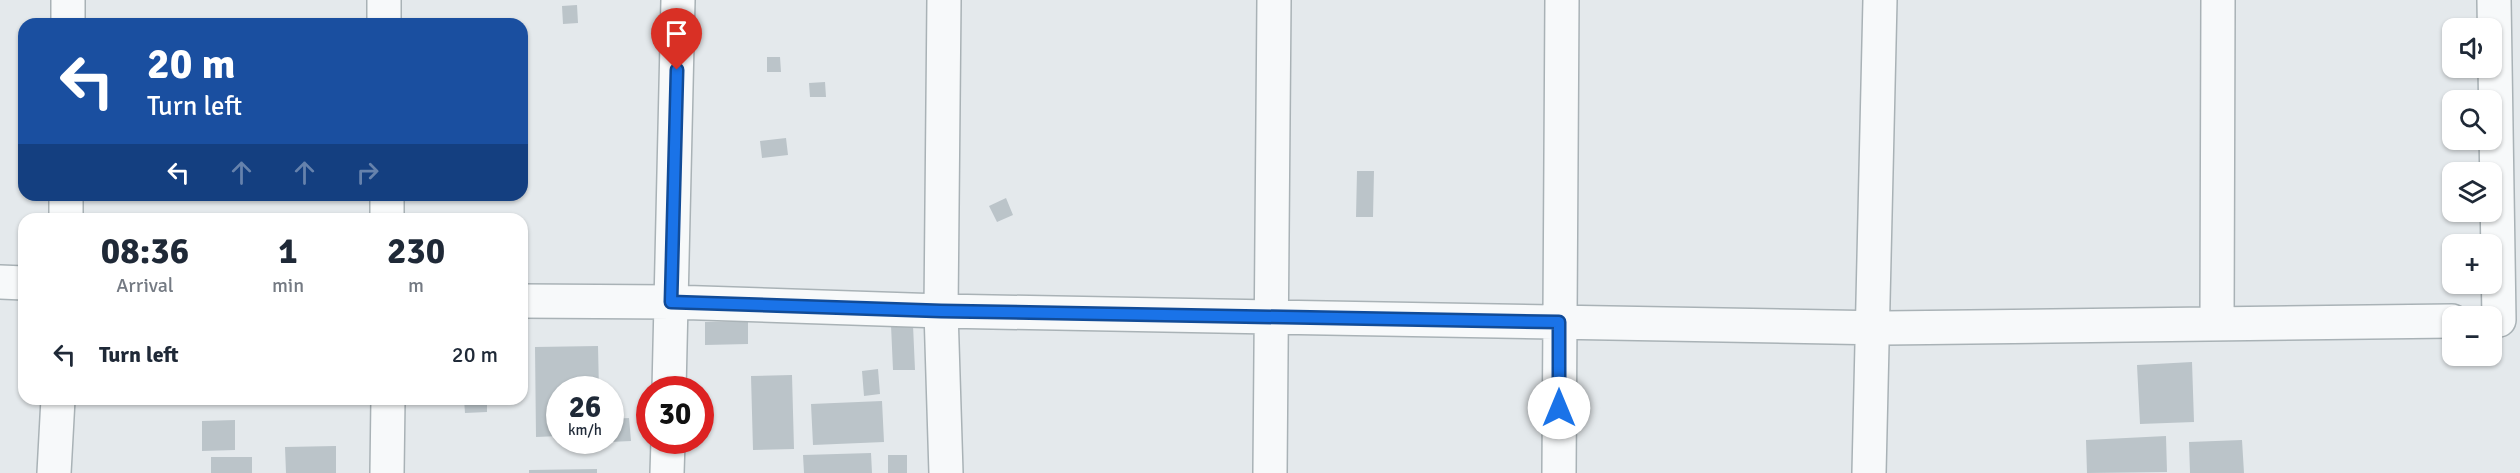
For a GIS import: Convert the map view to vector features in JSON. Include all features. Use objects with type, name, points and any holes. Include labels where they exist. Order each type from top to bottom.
[{"type":"street","points":[[68,0],[68,18]]},
{"type":"street","points":[[384,0],[384,18]]},
{"type":"street","points":[[669,376],[678,0]]},
{"type":"street","points":[[944,0],[941,311],[946,473]]},
{"type":"street","points":[[1270,473],[1274,0]]},
{"type":"street","points":[[1558,473],[1562,0]]},
{"type":"street","points":[[1869,473],[1880,0]]},
{"type":"street","points":[[2217,324],[2218,0]]},
{"type":"street","points":[[2494,0],[2504,320]]},
{"type":"street","points":[[0,282],[18,283]]},
{"type":"street","points":[[528,301],[671,302],[941,311],[1873,327],[2442,321]]},
{"type":"street","points":[[54,473],[58,405]]},
{"type":"street","points":[[387,473],[388,405]]},
{"type":"street","points":[[667,473],[668,454]]},
{"type":"building","points":[[577,5],[578,23],[563,24],[562,6]]},
{"type":"building","points":[[767,57],[780,57],[781,72],[767,72]]},
{"type":"building","points":[[825,82],[826,97],[810,97],[809,83]]},
{"type":"building","points":[[786,138],[788,155],[762,158],[760,141]]},
{"type":"building","points":[[1357,171],[1374,171],[1373,217],[1356,217]]},
{"type":"building","points":[[1006,198],[1013,215],[997,222],[989,206]]},
{"type":"building","points":[[748,321],[748,344],[705,345],[705,322]]},
{"type":"building","points":[[891,325],[913,325],[915,370],[893,370]]},
{"type":"building","points":[[598,346],[599,376],[546,376],[546,437],[536,437],[535,347]]},
{"type":"building","points":[[2192,362],[2194,422],[2140,424],[2137,365]]},
{"type":"building","points":[[878,369],[880,394],[864,396],[862,371]]},
{"type":"building","points":[[792,375],[794,449],[753,450],[751,376]]},
{"type":"building","points":[[882,401],[884,442],[813,445],[811,404]]},
{"type":"building","points":[[464,405],[487,405],[487,412],[465,413]]},
{"type":"building","points":[[624,418],[629,418],[631,441],[624,441]]},
{"type":"building","points":[[235,420],[235,450],[202,451],[202,421]]},
{"type":"building","points":[[2166,436],[2167,472],[2087,473],[2086,440]]},
{"type":"building","points":[[2242,440],[2244,473],[2190,473],[2189,442]]},
{"type":"building","points":[[336,446],[336,473],[286,473],[285,447]]},
{"type":"building","points":[[871,453],[872,473],[804,473],[803,455]]},
{"type":"building","points":[[888,455],[907,455],[907,473],[888,473]]},
{"type":"building","points":[[211,457],[252,457],[252,473],[211,473]]},
{"type":"building","points":[[597,469],[597,473],[529,473],[529,470]]},
{"type":"route","points":[[677,70],[671,302],[941,311],[1559,322],[1559,408]]}]
